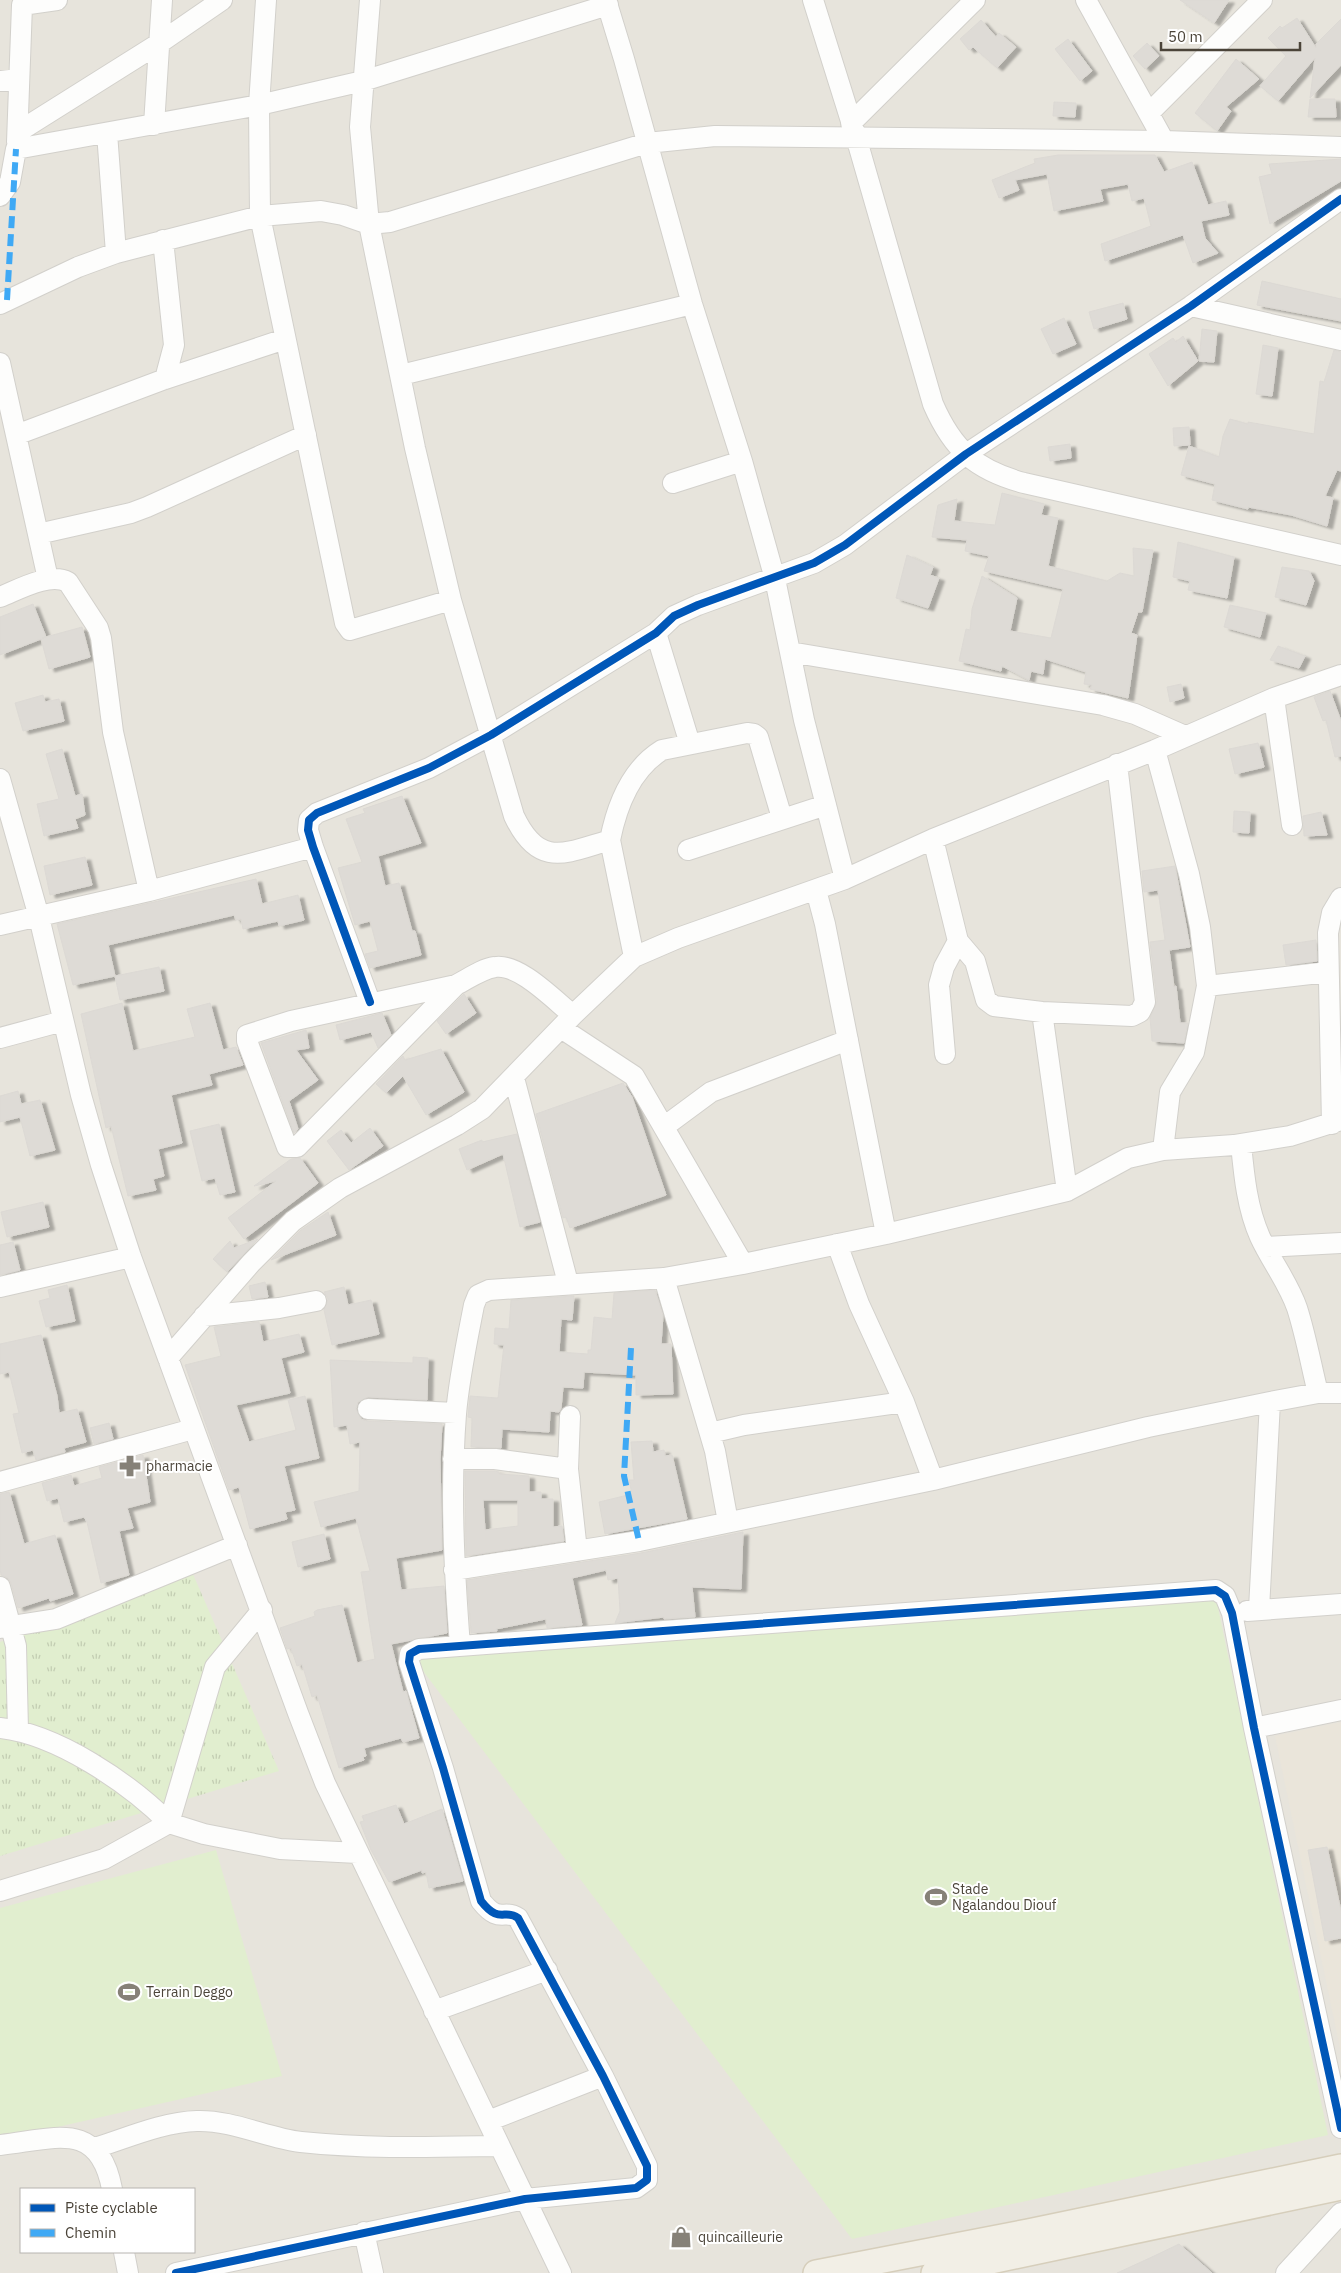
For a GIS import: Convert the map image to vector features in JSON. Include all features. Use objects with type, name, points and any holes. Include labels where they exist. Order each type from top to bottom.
[{"type":"main road","points":[[816,2273],[1028,2232],[1341,2167]]},
{"type":"main road","points":[[934,2273],[1000,2267],[1341,2187]]},
{"type":"street","points":[[0,196],[10,182],[17,140],[10,80],[21,2],[57,0]]},
{"type":"street","points":[[154,125],[162,0]]},
{"type":"street","points":[[17,140],[222,0]]},
{"type":"street","points":[[266,0],[259,106],[260,216],[284,340],[345,623],[350,630],[451,600]]},
{"type":"street","points":[[370,0],[360,127],[369,224],[451,600],[514,816],[520,829],[530,841],[544,852],[560,854],[610,840]]},
{"type":"street","points":[[813,0],[854,130],[933,404],[944,430],[966,454],[981,467],[1003,477],[1024,483],[1341,555]]},
{"type":"street","points":[[854,130],[975,0]]},
{"type":"street","points":[[1086,0],[1164,141]]},
{"type":"street","points":[[1149,113],[1262,0]]},
{"type":"street","points":[[17,140],[107,133],[259,106],[363,81],[607,2],[692,304],[742,461],[775,579],[790,652],[845,879]]},
{"type":"street","points":[[0,304],[78,267],[116,253],[163,240],[260,216],[321,210],[369,224],[390,222],[647,143],[715,136],[854,130],[1341,147]]},
{"type":"street","points":[[107,133],[116,253]]},
{"type":"street","points":[[370,1002],[308,830],[309,820],[317,813],[406,779],[491,735],[656,633],[674,616],[698,605],[775,579],[814,563],[845,545],[966,454],[1191,306],[1341,199]]},
{"type":"street","points":[[163,240],[174,345],[165,379]]},
{"type":"street","points":[[401,375],[692,304]]},
{"type":"street","points":[[1191,306],[1341,340]]},
{"type":"street","points":[[16,435],[165,379],[284,340]]},
{"type":"street","points":[[0,364],[48,579]]},
{"type":"street","points":[[38,534],[131,513],[306,435]]},
{"type":"street","points":[[673,483],[742,461]]},
{"type":"street","points":[[0,597],[48,579],[61,578],[68,582],[98,628],[103,646],[113,732],[149,891]]},
{"type":"street","points":[[656,633],[690,744]]},
{"type":"street","points":[[790,652],[1103,705],[1135,714],[1185,736]]},
{"type":"street","points":[[168,1358],[277,1237],[305,1211],[372,1168],[457,1125],[482,1109],[567,1021],[634,957],[678,938],[845,879],[933,839],[1155,750],[1274,698],[1341,675]]},
{"type":"street","points":[[1274,698],[1292,824]]},
{"type":"street","points":[[634,957],[610,840],[613,823],[630,783],[651,757],[662,750],[747,733],[754,734],[758,737],[782,818]]},
{"type":"street","points":[[1155,750],[1189,874],[1200,927],[1207,986],[1192,1060],[1170,1092],[1163,1150]]},
{"type":"street","points":[[933,839],[958,941],[975,961],[986,1000],[994,1006],[1042,1012],[1132,1016],[1140,1012],[1145,1002],[1117,764]]},
{"type":"street","points":[[0,779],[39,917],[93,1139],[131,1257],[322,1774],[358,1854],[561,2273]]},
{"type":"street","points":[[688,850],[826,805]]},
{"type":"street","points":[[0,925],[149,891],[313,847]]},
{"type":"street","points":[[816,890],[826,924],[886,1234]]},
{"type":"street","points":[[460,1646],[454,1570],[453,1459],[456,1412],[474,1305],[478,1295],[489,1290],[664,1278],[742,1264],[886,1234],[1068,1191],[1128,1158],[1163,1150],[1241,1144],[1290,1136],[1337,1122],[1328,972],[1329,922],[1341,898]]},
{"type":"street","points":[[945,1054],[939,985],[944,967],[958,941]]},
{"type":"street","points":[[456,985],[291,1020],[247,1035],[247,1041],[286,1147],[297,1147],[456,985],[483,970],[496,967],[510,968],[521,974],[567,1021],[634,1076],[652,1109],[665,1126],[742,1264]]},
{"type":"street","points":[[1207,986],[1328,972]]},
{"type":"street","points":[[1042,1012],[1068,1191]]},
{"type":"street","points":[[0,1038],[63,1021]]},
{"type":"street","points":[[665,1126],[711,1092],[848,1040]]},
{"type":"street","points":[[514,1078],[568,1284]]},
{"type":"street","points":[[1241,1144],[1245,1184],[1255,1224],[1265,1247],[1285,1280],[1297,1308],[1318,1393]]},
{"type":"street","points":[[1265,1247],[1341,1243]]},
{"type":"street","points":[[837,1244],[859,1304],[904,1402],[933,1480]]},
{"type":"street","points":[[0,1287],[131,1257]]},
{"type":"street","points":[[664,1278],[710,1432],[718,1464],[728,1522]]},
{"type":"street","points":[[204,1316],[279,1308],[316,1301]]},
{"type":"street","points":[[454,1570],[639,1541],[933,1480],[1114,1434],[1318,1393],[1341,1393]]},
{"type":"street","points":[[710,1432],[744,1425],[904,1402]]},
{"type":"street","points":[[1259,1608],[1270,1402]]},
{"type":"street","points":[[368,1409],[456,1412]]},
{"type":"street","points":[[570,1416],[568,1468],[577,1551]]},
{"type":"street","points":[[0,1482],[193,1429]]},
{"type":"street","points":[[453,1459],[489,1459],[568,1468]]},
{"type":"street","points":[[6,1627],[56,1619],[134,1589],[237,1545]]},
{"type":"street","points":[[0,1587],[6,1627],[16,1646],[9,1729],[53,1744],[110,1773],[146,1799],[169,1823],[204,1834],[280,1849],[358,1854]]},
{"type":"street","points":[[176,2273],[525,2199],[636,2188],[647,2180],[647,2166],[603,2076],[518,1918],[514,1915],[500,1916],[491,1913],[481,1901],[443,1768],[409,1662],[410,1654],[419,1649],[1216,1590],[1225,1596],[1232,1613],[1254,1728],[1341,2128]]},
{"type":"street","points":[[1232,1613],[1259,1608],[1341,1604]]},
{"type":"street","points":[[0,1891],[104,1858],[169,1823],[215,1667],[262,1610]]},
{"type":"street","points":[[1254,1728],[1341,1710]]},
{"type":"street","points":[[434,2010],[547,1970]]},
{"type":"street","points":[[488,2121],[603,2076]]},
{"type":"street","points":[[94,2148],[155,2129],[197,2121],[237,2127],[300,2142],[416,2147],[499,2146]]},
{"type":"street","points":[[0,2145],[70,2137],[82,2140],[94,2148],[102,2157],[110,2176],[112,2188]]},
{"type":"street","points":[[1286,2273],[1341,2213]]},
{"type":"street","points":[[364,2232],[373,2273]]},
{"type":"street","points":[[124,2253],[128,2273]]},
{"type":"shaded area","points":[[0,0],[1341,0],[1341,2273],[0,2273]]},
{"type":"shaded area","points":[[1341,1722],[1341,2053],[1275,1736]]},
{"type":"green space","points":[[192,1572],[279,1771],[0,1856],[0,1642]]},
{"type":"green space","name":"Stade Ngalandou Diouf","points":[[1216,1598],[1328,2135],[852,2239],[414,1659]]},
{"type":"green space","name":"Terrain Deggo","points":[[216,1850],[282,2076],[0,2140],[0,1908]]},
{"type":"building","points":[[1180,0],[1229,0],[1214,23]]},
{"type":"building","points":[[1297,18],[1316,48],[1316,44],[1341,19],[1341,65],[1310,98],[1315,58],[1278,101],[1260,86],[1286,56],[1268,38],[1280,26],[1282,28]]},
{"type":"building","points":[[981,20],[996,37],[999,33],[1016,47],[997,68],[973,47],[969,50],[960,39]]},
{"type":"building","points":[[1068,39],[1092,71],[1080,81],[1055,49]]},
{"type":"building","points":[[1147,43],[1159,56],[1145,69],[1133,56]]},
{"type":"building","points":[[1236,59],[1259,79],[1226,107],[1231,111],[1217,131],[1195,113]]},
{"type":"building","points":[[1310,99],[1335,99],[1336,117],[1308,117]]},
{"type":"building","points":[[1054,102],[1076,103],[1075,117],[1053,116]]},
{"type":"building","points":[[1058,155],[1155,155],[1164,172],[1192,162],[1208,205],[1226,201],[1229,215],[1201,221],[1205,238],[1218,253],[1193,263],[1183,235],[1105,261],[1101,244],[1151,226],[1144,198],[1132,201],[1128,184],[1100,189],[1103,201],[1054,211],[1047,174],[1015,180],[1019,190],[999,198],[992,180],[1035,163],[1034,159]]},
{"type":"building","points":[[1341,159],[1341,181],[1270,224],[1259,177],[1272,174],[1269,164]]},
{"type":"building","points":[[1262,281],[1341,299],[1341,321],[1257,305]]},
{"type":"building","points":[[1123,303],[1127,319],[1094,329],[1089,312]]},
{"type":"building","points":[[1064,318],[1076,344],[1053,354],[1041,329]]},
{"type":"building","points":[[1202,329],[1217,331],[1214,362],[1199,361]]},
{"type":"building","points":[[1183,336],[1198,361],[1168,386],[1149,354],[1173,338],[1176,342]]},
{"type":"building","points":[[1263,345],[1278,348],[1272,396],[1256,394]]},
{"type":"building","points":[[1334,350],[1341,352],[1341,471],[1337,470],[1325,496],[1333,498],[1327,526],[1291,515],[1248,507],[1248,509],[1212,500],[1215,484],[1181,475],[1189,446],[1219,457],[1223,436],[1230,419],[1248,424],[1248,422],[1314,434],[1320,381],[1324,382]]},
{"type":"building","points":[[1189,427],[1190,445],[1174,446],[1173,428]]},
{"type":"building","points":[[1070,444],[1071,458],[1050,461],[1048,447]]},
{"type":"building","points":[[1002,493],[1044,504],[1041,515],[1058,518],[1048,566],[1107,581],[1120,573],[1134,576],[1133,548],[1153,550],[1142,612],[1138,612],[1131,633],[1137,635],[1128,698],[1090,689],[1092,685],[1084,684],[1086,672],[1045,659],[1043,674],[1031,671],[1029,680],[1002,666],[1001,671],[959,661],[966,629],[970,630],[972,609],[982,576],[1017,598],[1010,631],[1051,638],[1063,589],[984,571],[989,556],[965,551],[967,540],[932,537],[938,505],[957,499],[954,521],[995,525]]},
{"type":"building","points":[[1178,542],[1234,557],[1227,598],[1188,590],[1190,581],[1173,577]]},
{"type":"building","points":[[907,555],[933,567],[930,575],[939,578],[928,608],[896,598]]},
{"type":"building","points":[[1282,567],[1309,571],[1314,581],[1306,605],[1275,597]]},
{"type":"building","points":[[33,604],[46,637],[82,627],[90,657],[49,669],[41,639],[0,655],[0,617]]},
{"type":"building","points":[[1230,605],[1266,613],[1260,637],[1224,627]]},
{"type":"building","points":[[1278,646],[1305,656],[1299,668],[1270,660]]},
{"type":"building","points":[[1181,684],[1184,698],[1170,702],[1167,687]]},
{"type":"building","points":[[1330,691],[1341,721],[1341,756],[1335,757],[1326,720],[1323,721],[1314,697]]},
{"type":"building","points":[[43,695],[45,702],[59,699],[64,721],[23,731],[15,703]]},
{"type":"building","points":[[1258,743],[1264,767],[1235,774],[1229,749]]},
{"type":"building","points":[[62,749],[75,796],[82,794],[85,815],[75,819],[78,828],[44,836],[37,804],[59,799],[46,754]]},
{"type":"building","points":[[402,796],[421,843],[378,856],[385,886],[399,883],[412,931],[415,931],[421,955],[370,968],[365,954],[378,951],[370,921],[355,925],[338,868],[362,862],[346,819],[365,813],[363,809]]},
{"type":"building","points":[[1234,811],[1250,812],[1249,833],[1233,832]]},
{"type":"building","points":[[1321,812],[1327,835],[1304,836],[1303,816]]},
{"type":"building","points":[[85,857],[92,885],[50,895],[44,866]]},
{"type":"building","points":[[1175,866],[1190,947],[1169,950],[1174,987],[1176,986],[1180,1023],[1188,1023],[1184,1043],[1152,1041],[1150,1018],[1157,1001],[1150,942],[1165,940],[1158,890],[1144,892],[1142,871]]},
{"type":"building","points":[[256,879],[262,904],[298,895],[304,920],[279,926],[278,921],[243,929],[241,919],[236,920],[234,915],[108,945],[115,976],[73,985],[57,924]]},
{"type":"building","points":[[1316,940],[1317,961],[1286,965],[1283,945]]},
{"type":"building","points":[[159,967],[164,991],[120,1000],[115,976]]},
{"type":"building","points":[[464,994],[476,1013],[446,1034],[437,1021]]},
{"type":"building","points":[[122,1003],[133,1051],[195,1037],[187,1009],[210,1003],[223,1050],[236,1047],[243,1065],[209,1074],[212,1085],[171,1095],[182,1143],[158,1149],[164,1176],[153,1179],[156,1190],[128,1196],[111,1126],[106,1128],[81,1014]]},
{"type":"building","points":[[382,1013],[391,1035],[378,1048],[371,1032],[340,1040],[336,1025]]},
{"type":"building","points":[[306,1030],[309,1048],[296,1050],[318,1080],[289,1101],[298,1129],[294,1133],[261,1043]]},
{"type":"building","points":[[441,1049],[464,1092],[426,1115],[403,1076],[386,1093],[376,1084],[403,1056],[405,1060]]},
{"type":"building","points":[[623,1083],[632,1097],[666,1195],[570,1228],[566,1217],[563,1218],[536,1114]]},
{"type":"building","points":[[18,1091],[21,1104],[40,1100],[55,1150],[30,1156],[20,1117],[0,1122],[0,1096]]},
{"type":"building","points":[[219,1124],[235,1192],[220,1195],[215,1178],[202,1181],[190,1131]]},
{"type":"building","points":[[370,1128],[383,1146],[349,1170],[327,1141],[341,1130],[351,1143]]},
{"type":"building","points":[[517,1134],[540,1222],[520,1227],[503,1154],[467,1170],[459,1149],[482,1140],[482,1142]]},
{"type":"building","points":[[300,1158],[318,1183],[244,1239],[228,1218],[276,1181],[254,1186],[291,1159]]},
{"type":"building","points":[[43,1202],[49,1227],[7,1237],[1,1212]]},
{"type":"building","points":[[328,1212],[336,1235],[271,1260],[301,1230]]},
{"type":"building","points":[[258,1239],[227,1272],[213,1259],[230,1241],[234,1248]]},
{"type":"building","points":[[13,1242],[20,1270],[0,1275],[0,1245]]},
{"type":"building","points":[[265,1282],[268,1297],[252,1299],[249,1286]]},
{"type":"building","points":[[67,1285],[75,1321],[46,1327],[39,1301],[50,1298],[48,1290]]},
{"type":"building","points":[[344,1287],[348,1305],[371,1300],[379,1334],[332,1345],[324,1310],[328,1299],[324,1292]]},
{"type":"building","points":[[655,1290],[663,1315],[661,1344],[671,1344],[673,1394],[636,1395],[636,1375],[584,1372],[583,1388],[563,1387],[559,1412],[550,1411],[549,1432],[502,1429],[501,1448],[471,1447],[472,1418],[468,1417],[470,1396],[498,1398],[504,1345],[494,1344],[495,1328],[509,1329],[511,1300],[574,1296],[572,1320],[561,1319],[559,1352],[588,1354],[588,1350],[591,1350],[594,1317],[612,1319],[614,1293]]},
{"type":"building","points":[[259,1322],[263,1342],[299,1334],[304,1352],[281,1358],[290,1393],[236,1405],[249,1442],[296,1430],[288,1400],[305,1396],[319,1458],[284,1466],[295,1510],[285,1512],[287,1519],[250,1529],[239,1487],[229,1490],[185,1365],[221,1356],[214,1327]]},
{"type":"building","points":[[41,1335],[57,1396],[59,1413],[77,1409],[86,1442],[64,1448],[65,1452],[36,1460],[33,1450],[22,1453],[13,1414],[19,1413],[9,1372],[0,1374],[0,1344]]},
{"type":"building","points":[[413,1357],[428,1358],[427,1400],[368,1397],[358,1402],[356,1409],[361,1419],[367,1421],[442,1424],[440,1460],[442,1550],[396,1558],[401,1590],[444,1586],[447,1633],[391,1644],[403,1692],[406,1691],[419,1738],[403,1742],[401,1738],[364,1748],[366,1756],[363,1757],[364,1760],[339,1768],[317,1695],[312,1697],[302,1664],[297,1666],[291,1648],[287,1649],[280,1628],[315,1616],[314,1612],[317,1610],[342,1605],[357,1663],[375,1659],[361,1572],[370,1571],[356,1518],[321,1527],[314,1502],[359,1491],[360,1442],[350,1444],[347,1425],[334,1427],[330,1360],[413,1363]]},
{"type":"building","points":[[109,1423],[113,1439],[94,1444],[90,1428]]},
{"type":"building","points":[[652,1441],[653,1452],[664,1450],[665,1456],[672,1455],[687,1519],[605,1534],[599,1502],[632,1494],[629,1480],[634,1480],[631,1442]]},
{"type":"building","points":[[143,1455],[150,1502],[127,1508],[133,1528],[119,1531],[129,1575],[101,1583],[87,1522],[84,1517],[64,1522],[58,1498],[47,1501],[42,1483],[71,1475],[74,1486],[102,1478],[99,1467]]},
{"type":"building","points":[[465,1471],[494,1471],[499,1472],[499,1474],[529,1476],[529,1492],[541,1492],[541,1499],[553,1499],[553,1527],[562,1526],[564,1541],[466,1556]],"holes":[[[483,1500],[518,1500],[518,1526],[485,1530]]]},
{"type":"building","points":[[9,1492],[24,1544],[55,1535],[73,1594],[50,1601],[49,1598],[18,1608],[11,1583],[8,1578],[1,1575],[0,1569],[0,1494]]},
{"type":"building","points":[[743,1532],[741,1589],[692,1587],[695,1617],[664,1619],[664,1617],[615,1623],[620,1611],[618,1578],[608,1580],[606,1570],[572,1578],[582,1625],[547,1628],[546,1619],[496,1629],[497,1631],[471,1633],[467,1580],[641,1553]]},
{"type":"building","points":[[324,1534],[330,1559],[298,1567],[292,1542]]},
{"type":"building","points":[[396,1805],[404,1824],[442,1809],[463,1881],[429,1888],[426,1872],[422,1873],[422,1870],[389,1882],[371,1850],[360,1822],[364,1821],[362,1816]]},
{"type":"building","points":[[1327,1847],[1341,1911],[1341,1938],[1325,1941],[1308,1850]]},
{"type":"building","points":[[1179,2244],[1212,2273],[1117,2273],[1154,2256]]},
{"type":"marked path","points":[[7,300],[16,149]]},
{"type":"marked path","points":[[631,1348],[624,1476],[639,1541]]},
{"type":"cycle path","points":[[370,1002],[308,830],[309,820],[317,813],[429,768],[491,735],[656,633],[674,616],[698,605],[814,563],[845,545],[966,454],[1191,306],[1341,199]]},
{"type":"cycle path","points":[[176,2273],[525,2199],[636,2188],[647,2180],[647,2166],[603,2076],[518,1918],[513,1915],[497,1914],[487,1908],[481,1901],[443,1768],[409,1662],[410,1654],[419,1649],[1216,1590],[1225,1596],[1232,1613],[1254,1728],[1341,2128]]},
{"type":"place","name":"pharmacie","points":[[130,1466]]},
{"type":"place","name":"Stade Ngalandou Diouf","points":[[936,1897]]},
{"type":"place","name":"Terrain Deggo","points":[[129,1992]]},
{"type":"place","name":"quincailleurie","points":[[681,2237]]}]
